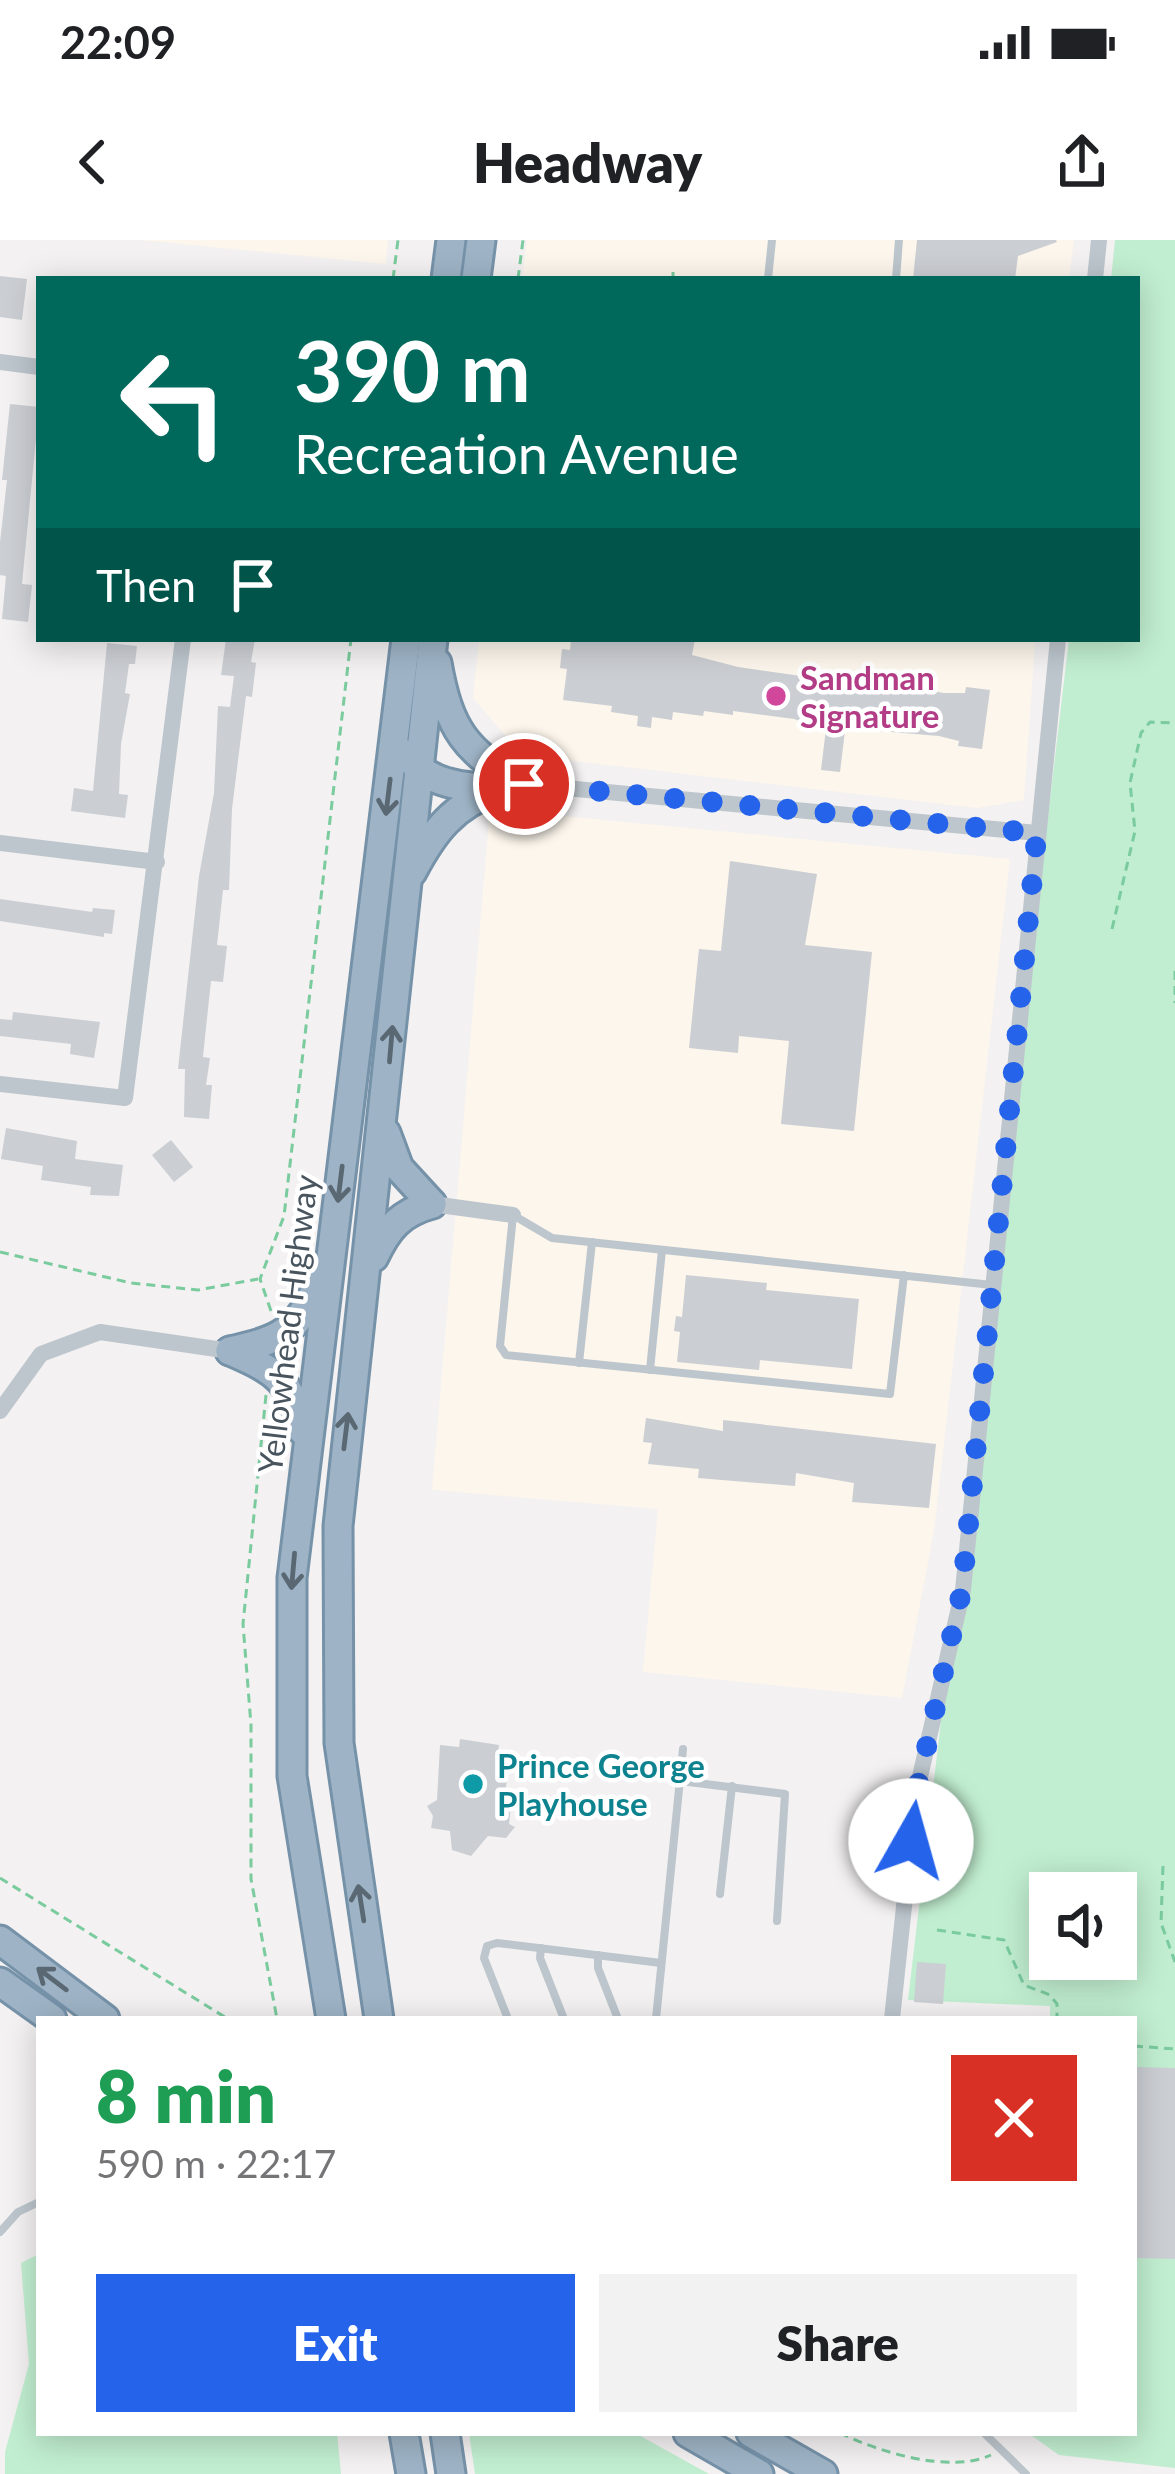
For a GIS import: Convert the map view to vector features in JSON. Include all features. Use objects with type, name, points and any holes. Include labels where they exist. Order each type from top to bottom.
[{"type":"highway","points":[[446,276],[451,240]]},
{"type":"highway","points":[[476,276],[481,240]]},
{"type":"highway","name":"Yellowhead Highway","points":[[330,2016],[292,1776],[292,1579],[406,642]]},
{"type":"highway","points":[[379,2016],[346,1806],[336,1679],[341,1468],[384,1127],[404,886],[433,642]]},
{"type":"highway","points":[[434,642],[455,730],[514,786]]},
{"type":"highway","points":[[402,677],[407,752],[418,769],[451,782],[514,786]]},
{"type":"highway","points":[[404,886],[438,826],[463,807],[514,786]]},
{"type":"highway","points":[[365,1277],[390,1226],[407,1211],[432,1204],[399,1168],[384,1127]]},
{"type":"highway","points":[[230,1351],[267,1343],[292,1329],[329,1263]]},
{"type":"highway","points":[[230,1351],[279,1376],[296,1404],[308,1448]]},
{"type":"highway","points":[[307,1884],[318,2016]]},
{"type":"highway","points":[[0,1940],[101,2016]]},
{"type":"highway","points":[[0,1982],[48,2016]]},
{"type":"highway","points":[[405,2436],[411,2474]]},
{"type":"highway","points":[[445,2436],[451,2474]]},
{"type":"highway","points":[[693,2436],[759,2474]]},
{"type":"highway","points":[[756,2436],[823,2474]]},
{"type":"street","points":[[1095,276],[1099,240]]},
{"type":"street","points":[[0,362],[36,367]]},
{"type":"street","points":[[0,1084],[125,1098],[183,642]]},
{"type":"street","points":[[892,2016],[916,1794],[962,1590],[1058,642]]},
{"type":"street","points":[[514,786],[1037,833]]},
{"type":"street","points":[[0,843],[157,862]]},
{"type":"street","points":[[432,1204],[513,1215]]},
{"type":"street","points":[[0,1411],[41,1354],[100,1332],[230,1351]]},
{"type":"lane","points":[[768,276],[772,240]]},
{"type":"lane","points":[[896,276],[899,240]]},
{"type":"lane","points":[[904,1275],[890,1394],[501,1352],[513,1215],[543,1235],[662,1250],[904,1275],[992,1285]]},
{"type":"lane","points":[[580,1363],[592,1242]]},
{"type":"lane","points":[[650,1370],[662,1250]]},
{"type":"lane","points":[[656,2016],[683,1749]]},
{"type":"lane","points":[[681,1781],[778,1791],[788,1801],[777,1922]]},
{"type":"lane","points":[[720,1894],[733,1786]]},
{"type":"lane","points":[[507,2016],[484,1951],[497,1943],[661,1963]]},
{"type":"lane","points":[[541,1948],[540,1958],[562,2016]]},
{"type":"lane","points":[[598,1955],[598,1968],[617,2016]]},
{"type":"lane","points":[[0,2231],[18,2212],[36,2203]]},
{"type":"lane","points":[[986,2436],[1026,2474]]},
{"type":"path","points":[[392,276],[398,240]]},
{"type":"path","points":[[518,276],[523,240]]},
{"type":"path","points":[[273,1313],[260,1279],[284,1216],[351,642]]},
{"type":"path","points":[[1112,929],[1135,831],[1129,797],[1141,733],[1150,722],[1175,723]]},
{"type":"path","points":[[1175,971],[1175,1004]]},
{"type":"path","points":[[0,1252],[131,1283],[198,1290],[260,1279]]},
{"type":"path","points":[[272,1383],[261,1415],[243,1624],[251,1725],[250,1880],[276,2016]]},
{"type":"path","points":[[1163,1866],[1161,1923],[1175,1962]]},
{"type":"path","points":[[0,1878],[223,2016]]},
{"type":"path","points":[[937,1930],[1004,1940],[1024,1984],[1049,1995],[1057,2004],[1057,2016]]},
{"type":"path","points":[[1137,2046],[1175,2049]]},
{"type":"path","points":[[847,2436],[903,2462],[975,2464],[998,2450]]},
{"type":"shaded area","points":[[141,240],[388,240],[386,264]]},
{"type":"shaded area","points":[[527,240],[1074,240],[1069,276],[522,276]]},
{"type":"shaded area","points":[[479,642],[1035,642],[1024,800],[977,808],[522,755],[473,698]]},
{"type":"shaded area","points":[[490,809],[1010,859],[934,1531],[902,1698],[643,1672],[658,1509],[432,1490]]},
{"type":"green space","points":[[1115,240],[1175,240],[1175,2468],[1059,2455],[1032,2436],[1137,2436],[1137,2016],[1050,2016],[1050,2006],[908,2000],[1069,642],[1140,642],[1140,276],[1111,276]]},
{"type":"green space","points":[[36,2256],[36,2436],[337,2436],[341,2474],[5,2474],[5,2452],[29,2364],[21,2263]]},
{"type":"green space","points":[[469,2436],[640,2436],[709,2474],[475,2474]]},
{"type":"building","points":[[917,240],[1057,242],[1018,256],[1015,276],[913,276]]},
{"type":"building","points":[[0,276],[27,279],[22,320],[0,317]]},
{"type":"building","points":[[10,404],[36,407],[22,584],[32,585],[28,622],[2,619],[6,576],[0,575],[0,542],[7,480],[2,480]]},
{"type":"building","points":[[226,642],[254,642],[252,697],[246,696],[232,809],[229,890],[223,890],[217,945],[227,946],[223,982],[211,981],[203,1057],[210,1058],[209,1119],[184,1117],[185,1069],[178,1069],[199,876],[214,793],[218,706],[230,707],[234,676],[221,675]]},
{"type":"building","name":"Sandman Signature","points":[[571,642],[694,642],[692,655],[738,667],[801,676],[819,672],[944,693],[965,693],[966,687],[990,690],[982,749],[958,746],[959,741],[939,736],[856,729],[845,731],[840,772],[821,770],[826,729],[794,719],[733,711],[733,715],[704,711],[703,716],[673,712],[672,720],[652,717],[651,728],[637,726],[638,716],[611,712],[612,706],[563,700],[567,669],[560,668],[562,649],[570,650]]},
{"type":"building","points":[[107,643],[137,646],[135,664],[129,664],[125,693],[130,694],[121,744],[119,794],[128,795],[125,818],[71,811],[74,788],[93,791]]},
{"type":"building","points":[[730,861],[817,874],[805,945],[872,952],[854,1131],[781,1124],[789,1041],[739,1036],[738,1053],[689,1048],[699,949],[721,951]]},
{"type":"building","points":[[0,899],[92,912],[93,908],[115,910],[112,934],[104,933],[104,937],[0,921]]},
{"type":"building","points":[[13,1012],[100,1022],[94,1058],[70,1054],[71,1044],[0,1036],[0,1019],[12,1020]]},
{"type":"building","points":[[6,1128],[77,1141],[75,1159],[123,1165],[119,1196],[90,1195],[91,1187],[41,1180],[43,1166],[1,1159]]},
{"type":"building","points":[[171,1140],[193,1167],[174,1182],[152,1155]]},
{"type":"building","points":[[686,1275],[767,1283],[766,1290],[859,1299],[852,1369],[760,1360],[759,1370],[677,1362],[680,1332],[674,1331],[676,1316],[682,1317]]},
{"type":"building","points":[[646,1418],[723,1431],[723,1420],[936,1444],[929,1508],[852,1502],[854,1483],[796,1473],[795,1486],[698,1478],[699,1469],[648,1464],[652,1443],[643,1442]]},
{"type":"building","name":"Prince George Playhouse","points":[[460,1739],[499,1745],[498,1752],[510,1753],[504,1804],[511,1805],[509,1824],[515,1827],[506,1838],[488,1836],[471,1856],[452,1850],[450,1831],[431,1828],[433,1816],[427,1806],[437,1800],[440,1745],[459,1747]]},
{"type":"building","points":[[917,1962],[946,1964],[943,2004],[914,2002]]},
{"type":"building","points":[[1137,2067],[1175,2068],[1175,2259],[1137,2258]]},
{"type":"place","name":"Sandman Signature","points":[[776,696]]},
{"type":"place","name":"Prince George Playhouse","points":[[473,1784]]},
{"type":"route","points":[[524,784],[1037,833],[962,1590],[916,1794],[911,1841]]}]
